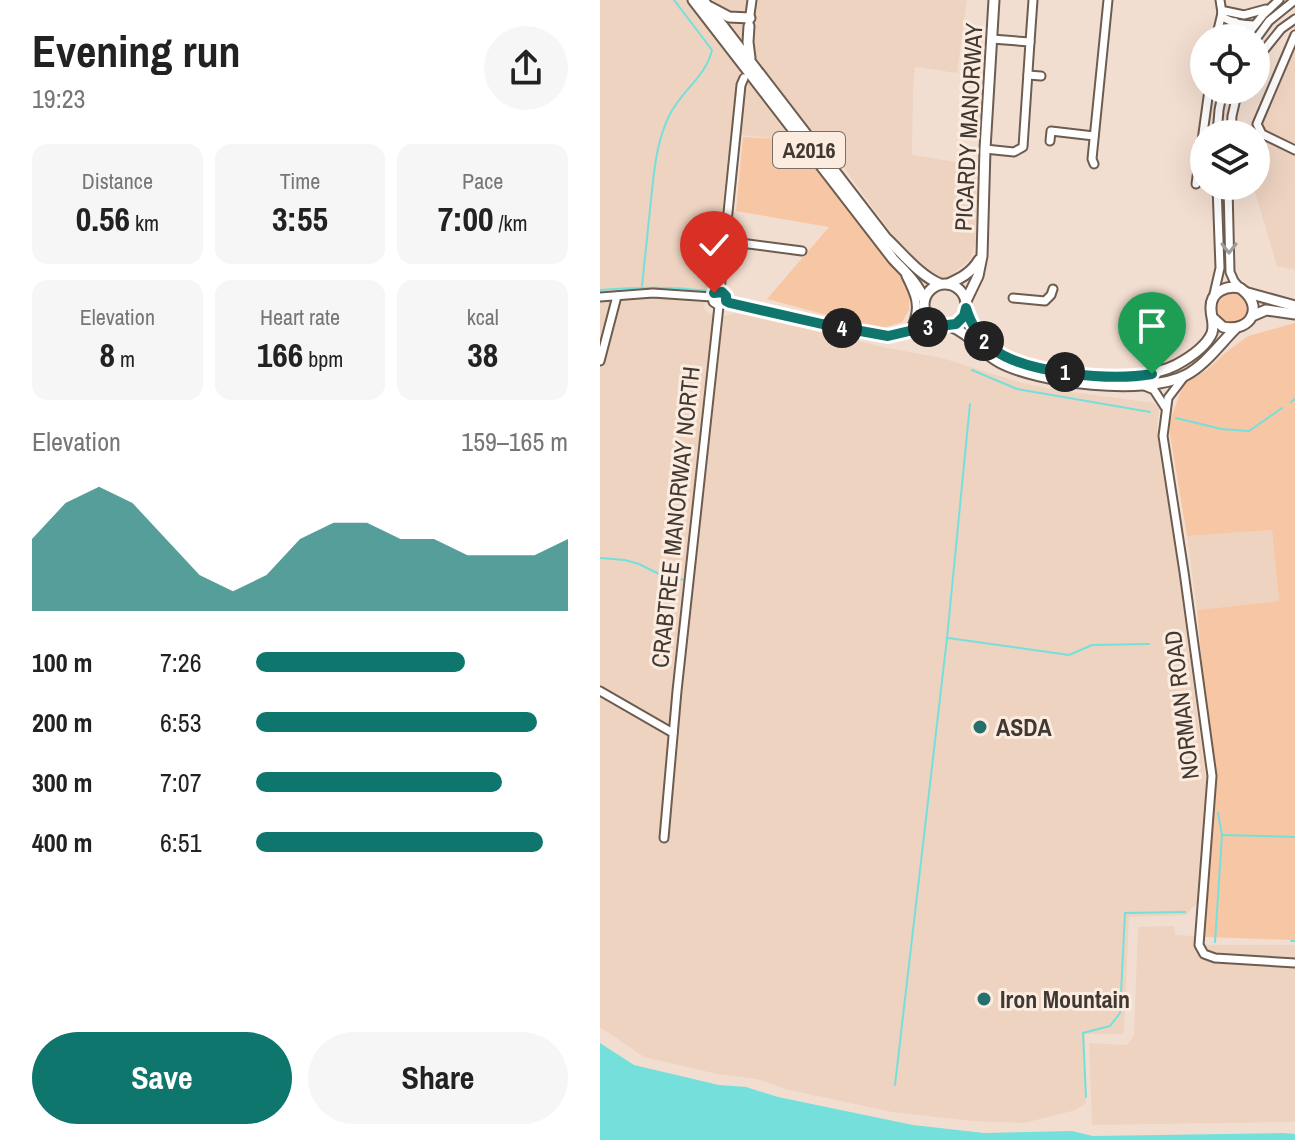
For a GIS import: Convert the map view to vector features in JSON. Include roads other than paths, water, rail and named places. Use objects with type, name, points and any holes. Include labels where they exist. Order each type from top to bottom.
[{"type":"main road","name":"A2016","points":[[693,0],[893,259],[915,282],[924,304]]},
{"type":"main road","name":"PICARDY MANORWAY","points":[[966,304],[978,276],[982,256],[994,0]]},
{"type":"main road","name":"A2016","points":[[705,3],[886,238],[921,273],[944,284]]},
{"type":"main road","points":[[705,3],[729,17],[749,22],[751,61]]},
{"type":"main road","name":"PICARDY MANORWAY","points":[[944,284],[969,273],[982,256]]},
{"type":"main road","points":[[1295,306],[1225,287],[1214,296],[1211,309],[1213,330],[1209,339],[1191,356],[1157,373],[1119,377],[1059,371],[1007,357],[979,335],[969,317],[961,291],[944,284],[929,290],[924,304],[929,319],[960,330],[997,361],[1017,370],[1077,382],[1141,385],[1165,383],[1186,375],[1252,316],[1266,310],[1295,314]]},
{"type":"main road","points":[[1244,290],[1253,303],[1252,316]]},
{"type":"main road","points":[[946,326],[960,321],[966,304]]},
{"type":"main road","points":[[1213,318],[1223,327],[1235,329]]},
{"type":"street","points":[[749,22],[752,0]]},
{"type":"street","points":[[985,149],[1014,152],[1023,147],[1033,0]]},
{"type":"street","points":[[1094,164],[1092,159],[1108,0]]},
{"type":"street","points":[[1220,0],[1222,17],[1243,24]]},
{"type":"street","points":[[1260,24],[1269,8],[1279,0]]},
{"type":"street","points":[[1264,24],[1295,0]]},
{"type":"street","points":[[1244,15],[1269,8]]},
{"type":"street","points":[[1222,13],[1244,15],[1255,24]]},
{"type":"street","points":[[1219,24],[1222,13]]},
{"type":"street","points":[[1270,43],[1295,19]]},
{"type":"street","points":[[1295,35],[1257,124],[1262,134],[1295,150]]},
{"type":"street","points":[[992,39],[1030,42]]},
{"type":"street","points":[[1028,75],[1041,76]]},
{"type":"street","points":[[720,291],[744,78]]},
{"type":"street","points":[[1050,141],[1051,131],[1094,136]]},
{"type":"street","points":[[1024,132],[1034,133]]},
{"type":"street","points":[[1214,296],[1220,268],[1218,200]]},
{"type":"street","points":[[1228,200],[1230,272],[1244,290]]},
{"type":"street","points":[[725,241],[802,251]]},
{"type":"street","points":[[904,270],[917,302],[916,314],[909,329]]},
{"type":"street","points":[[1013,298],[1045,301],[1053,289]]},
{"type":"street","points":[[712,297],[720,291]]},
{"type":"street","points":[[720,291],[726,296],[722,303]]},
{"type":"street","points":[[600,297],[653,293],[712,297]]},
{"type":"street","points":[[600,361],[617,296]]},
{"type":"street","points":[[712,297],[713,302],[878,335],[946,326]]},
{"type":"street","name":"CRABTREE MANORWAY NORTH","points":[[664,838],[722,303]]},
{"type":"street","points":[[909,329],[922,318],[924,304]]},
{"type":"street","points":[[1165,411],[1171,392],[1186,375]]},
{"type":"street","points":[[1141,385],[1154,390],[1165,411]]},
{"type":"street","name":"NORMAN ROAD","points":[[1165,411],[1163,436],[1212,776],[1199,945],[1209,957],[1295,963]]},
{"type":"street","points":[[600,691],[673,733]]},
{"type":"water","points":[[600,1043],[634,1065],[913,1125],[984,1133],[1072,1131],[1093,1136],[1284,1133],[1295,1134],[1295,1140],[600,1140]]},
{"type":"waterway","points":[[642,286],[661,137],[674,107],[704,68],[712,50],[674,0]]},
{"type":"waterway","points":[[600,290],[681,288],[708,291]]},
{"type":"waterway","points":[[972,370],[1017,389],[1150,412]]},
{"type":"waterway","points":[[1291,402],[1295,399]]},
{"type":"waterway","points":[[895,1085],[947,638],[970,404]]},
{"type":"waterway","points":[[1176,418],[1221,429],[1249,431],[1282,408]]},
{"type":"waterway","points":[[600,558],[625,560],[684,580]]},
{"type":"waterway","points":[[948,638],[1069,655],[1092,645],[1149,644]]},
{"type":"waterway","points":[[1215,942],[1222,835],[1218,813]]},
{"type":"waterway","points":[[1223,835],[1295,837]]},
{"type":"waterway","points":[[1086,1097],[1083,1033],[1110,1026],[1120,1013],[1125,913],[1185,912]]},
{"type":"place","name":"ASDA","points":[[980,727]]},
{"type":"place","name":"Iron Mountain","points":[[984,999]]}]
